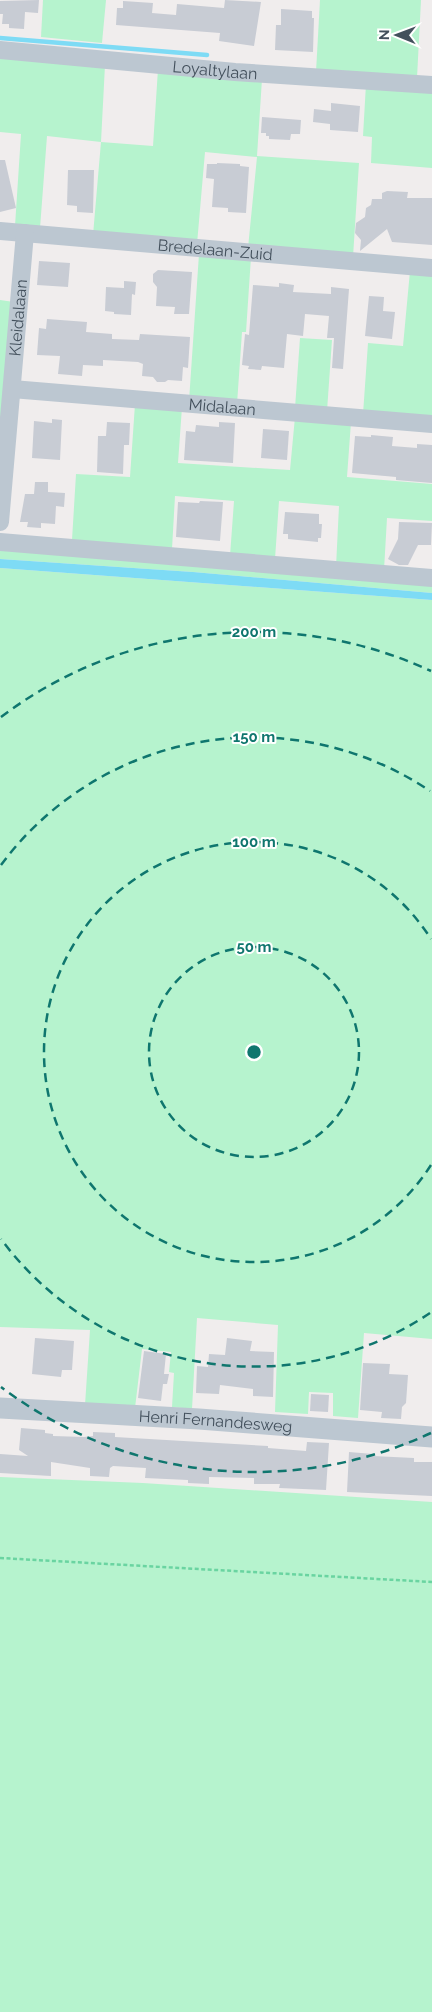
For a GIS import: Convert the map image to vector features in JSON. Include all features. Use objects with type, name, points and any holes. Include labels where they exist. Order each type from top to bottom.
[{"type":"street","name":"Loyaltylaan","points":[[0,50],[235,72],[432,85]]},
{"type":"street","name":"Bredelaan-Zuid","points":[[0,231],[432,268]]},
{"type":"street","name":"Kleidalaan","points":[[0,522],[25,233]]},
{"type":"street","name":"Midalaan","points":[[12,389],[432,424]]},
{"type":"street","points":[[0,542],[432,578]]},
{"type":"street","name":"Henri Fernandesweg","points":[[0,1408],[199,1419],[432,1437]]},
{"type":"path","points":[[0,1558],[432,1582]]},
{"type":"green space","points":[[43,0],[106,0],[102,43],[41,37]]},
{"type":"green space","points":[[320,0],[421,0],[417,78],[316,72]]},
{"type":"green space","points":[[0,55],[105,65],[101,142],[47,136],[40,228],[15,226],[21,134],[0,132]]},
{"type":"green space","points":[[158,69],[262,79],[257,156],[359,163],[353,257],[248,248],[257,157],[205,152],[197,244],[93,235],[101,142],[153,146]]},
{"type":"green space","points":[[366,84],[432,89],[432,168],[371,163],[372,137],[363,136]]},
{"type":"green space","points":[[199,254],[251,257],[246,332],[242,332],[237,404],[189,401]]},
{"type":"green space","points":[[410,271],[432,273],[432,420],[363,414],[368,343],[403,346]]},
{"type":"green space","points":[[0,300],[14,302],[0,464]]},
{"type":"green space","points":[[300,338],[332,340],[327,411],[295,408]]},
{"type":"green space","points":[[135,404],[182,407],[178,463],[290,470],[295,417],[351,422],[347,477],[432,484],[432,521],[387,518],[384,570],[336,567],[339,506],[279,501],[275,559],[230,556],[234,501],[175,496],[172,549],[72,540],[76,474],[130,477]]},
{"type":"green space","points":[[0,547],[432,583],[432,593],[193,572],[0,559]]},
{"type":"green space","points":[[0,568],[432,600],[432,1339],[364,1333],[358,1418],[333,1416],[333,1393],[309,1392],[308,1414],[275,1412],[278,1325],[197,1318],[192,1409],[172,1407],[174,1373],[169,1372],[171,1352],[142,1349],[135,1408],[85,1405],[90,1330],[0,1327]]},
{"type":"green space","points":[[0,1477],[143,1483],[432,1502],[432,2012],[0,2012]]},
{"type":"water","points":[[0,559],[193,572],[432,593],[432,600],[0,568]]},
{"type":"building","points":[[39,0],[38,13],[25,12],[24,29],[9,28],[9,24],[2,24],[3,14],[0,14],[0,1]]},
{"type":"building","points":[[225,0],[261,2],[254,46],[219,41],[220,33],[116,25],[117,8],[123,8],[123,1],[153,3],[152,13],[176,15],[177,4],[224,8]]},
{"type":"building","points":[[281,9],[312,11],[312,18],[314,18],[313,52],[275,50],[276,25],[281,25]]},
{"type":"building","points":[[331,103],[360,106],[358,132],[330,130],[330,124],[313,122],[314,109],[331,111]]},
{"type":"building","points":[[262,117],[301,120],[300,134],[291,134],[290,140],[269,139],[266,133],[261,133]]},
{"type":"building","points":[[0,160],[5,160],[16,208],[0,212]]},
{"type":"building","points":[[207,164],[240,164],[240,166],[249,167],[246,213],[228,212],[228,208],[212,207],[214,179],[206,178]]},
{"type":"building","points":[[68,170],[94,170],[93,213],[77,212],[77,206],[67,205]]},
{"type":"building","points":[[387,191],[408,192],[407,198],[432,198],[432,245],[392,242],[387,229],[360,251],[361,240],[355,233],[356,223],[365,217],[366,208],[371,205],[372,199],[382,199],[382,193]]},
{"type":"building","points":[[39,261],[70,263],[68,287],[37,285]]},
{"type":"building","points":[[158,270],[192,272],[189,314],[174,314],[175,307],[156,306],[157,287],[153,282],[153,274]]},
{"type":"building","points":[[124,281],[136,282],[135,295],[132,294],[131,315],[114,314],[114,312],[105,311],[106,287],[124,288]]},
{"type":"building","points":[[279,283],[294,285],[293,292],[331,294],[331,287],[349,289],[343,369],[332,368],[334,338],[327,338],[329,316],[305,314],[303,336],[287,334],[284,368],[262,366],[261,370],[248,369],[249,366],[242,365],[245,334],[249,335],[253,285],[279,287]]},
{"type":"building","points":[[369,296],[384,297],[383,311],[395,312],[392,339],[365,336]]},
{"type":"building","points":[[47,319],[87,322],[86,332],[112,334],[112,339],[139,340],[140,334],[190,337],[188,368],[183,367],[182,381],[168,380],[165,382],[157,382],[153,377],[142,376],[143,364],[138,362],[103,360],[103,366],[83,365],[82,376],[58,374],[60,356],[37,355],[39,328],[46,329]]},
{"type":"building","points":[[52,419],[62,420],[60,460],[32,458],[34,421],[52,423]]},
{"type":"building","points":[[107,422],[130,423],[129,445],[124,445],[123,474],[97,472],[98,436],[106,436]]},
{"type":"building","points":[[219,422],[235,423],[233,463],[184,460],[186,431],[195,432],[196,425],[219,427]]},
{"type":"building","points":[[263,429],[289,431],[287,460],[261,458]]},
{"type":"building","points":[[371,435],[393,437],[392,446],[417,448],[417,444],[432,445],[432,483],[352,473],[355,436],[371,437]]},
{"type":"building","points":[[35,482],[48,482],[48,492],[65,493],[64,507],[56,506],[55,524],[41,523],[41,528],[27,527],[28,522],[20,522],[25,494],[34,494]]},
{"type":"building","points":[[200,501],[223,502],[220,541],[176,537],[178,502],[199,503]]},
{"type":"building","points":[[285,512],[319,514],[319,524],[322,524],[321,538],[318,538],[318,542],[288,539],[288,534],[283,534]]},
{"type":"building","points":[[399,522],[432,523],[431,545],[418,545],[408,565],[399,565],[388,559],[398,539]]},
{"type":"building","points":[[35,1338],[74,1341],[72,1370],[62,1370],[61,1377],[32,1374]]},
{"type":"building","points":[[227,1338],[252,1341],[250,1351],[274,1352],[273,1397],[253,1396],[253,1389],[220,1385],[219,1394],[196,1393],[197,1366],[208,1367],[209,1354],[225,1355]]},
{"type":"building","points":[[144,1351],[166,1354],[164,1374],[169,1374],[167,1384],[163,1384],[161,1401],[138,1398]]},
{"type":"building","points":[[363,1363],[390,1364],[389,1374],[408,1375],[406,1403],[402,1407],[401,1419],[381,1418],[382,1412],[360,1410]]},
{"type":"building","points":[[311,1394],[329,1395],[328,1412],[310,1411]]},
{"type":"building","points":[[21,1428],[45,1430],[45,1433],[53,1434],[53,1436],[84,1437],[93,1436],[93,1432],[115,1433],[115,1437],[268,1446],[268,1448],[306,1451],[307,1442],[329,1443],[326,1490],[279,1488],[280,1484],[254,1484],[254,1478],[209,1477],[209,1484],[188,1483],[188,1480],[145,1478],[146,1468],[113,1466],[110,1468],[109,1477],[90,1476],[90,1468],[51,1462],[51,1476],[0,1473],[0,1454],[28,1456],[19,1450]]},
{"type":"building","points":[[349,1452],[373,1454],[373,1456],[414,1458],[414,1462],[432,1462],[432,1496],[347,1492]]},
{"type":"waterway","points":[[0,38],[207,55]]}]
